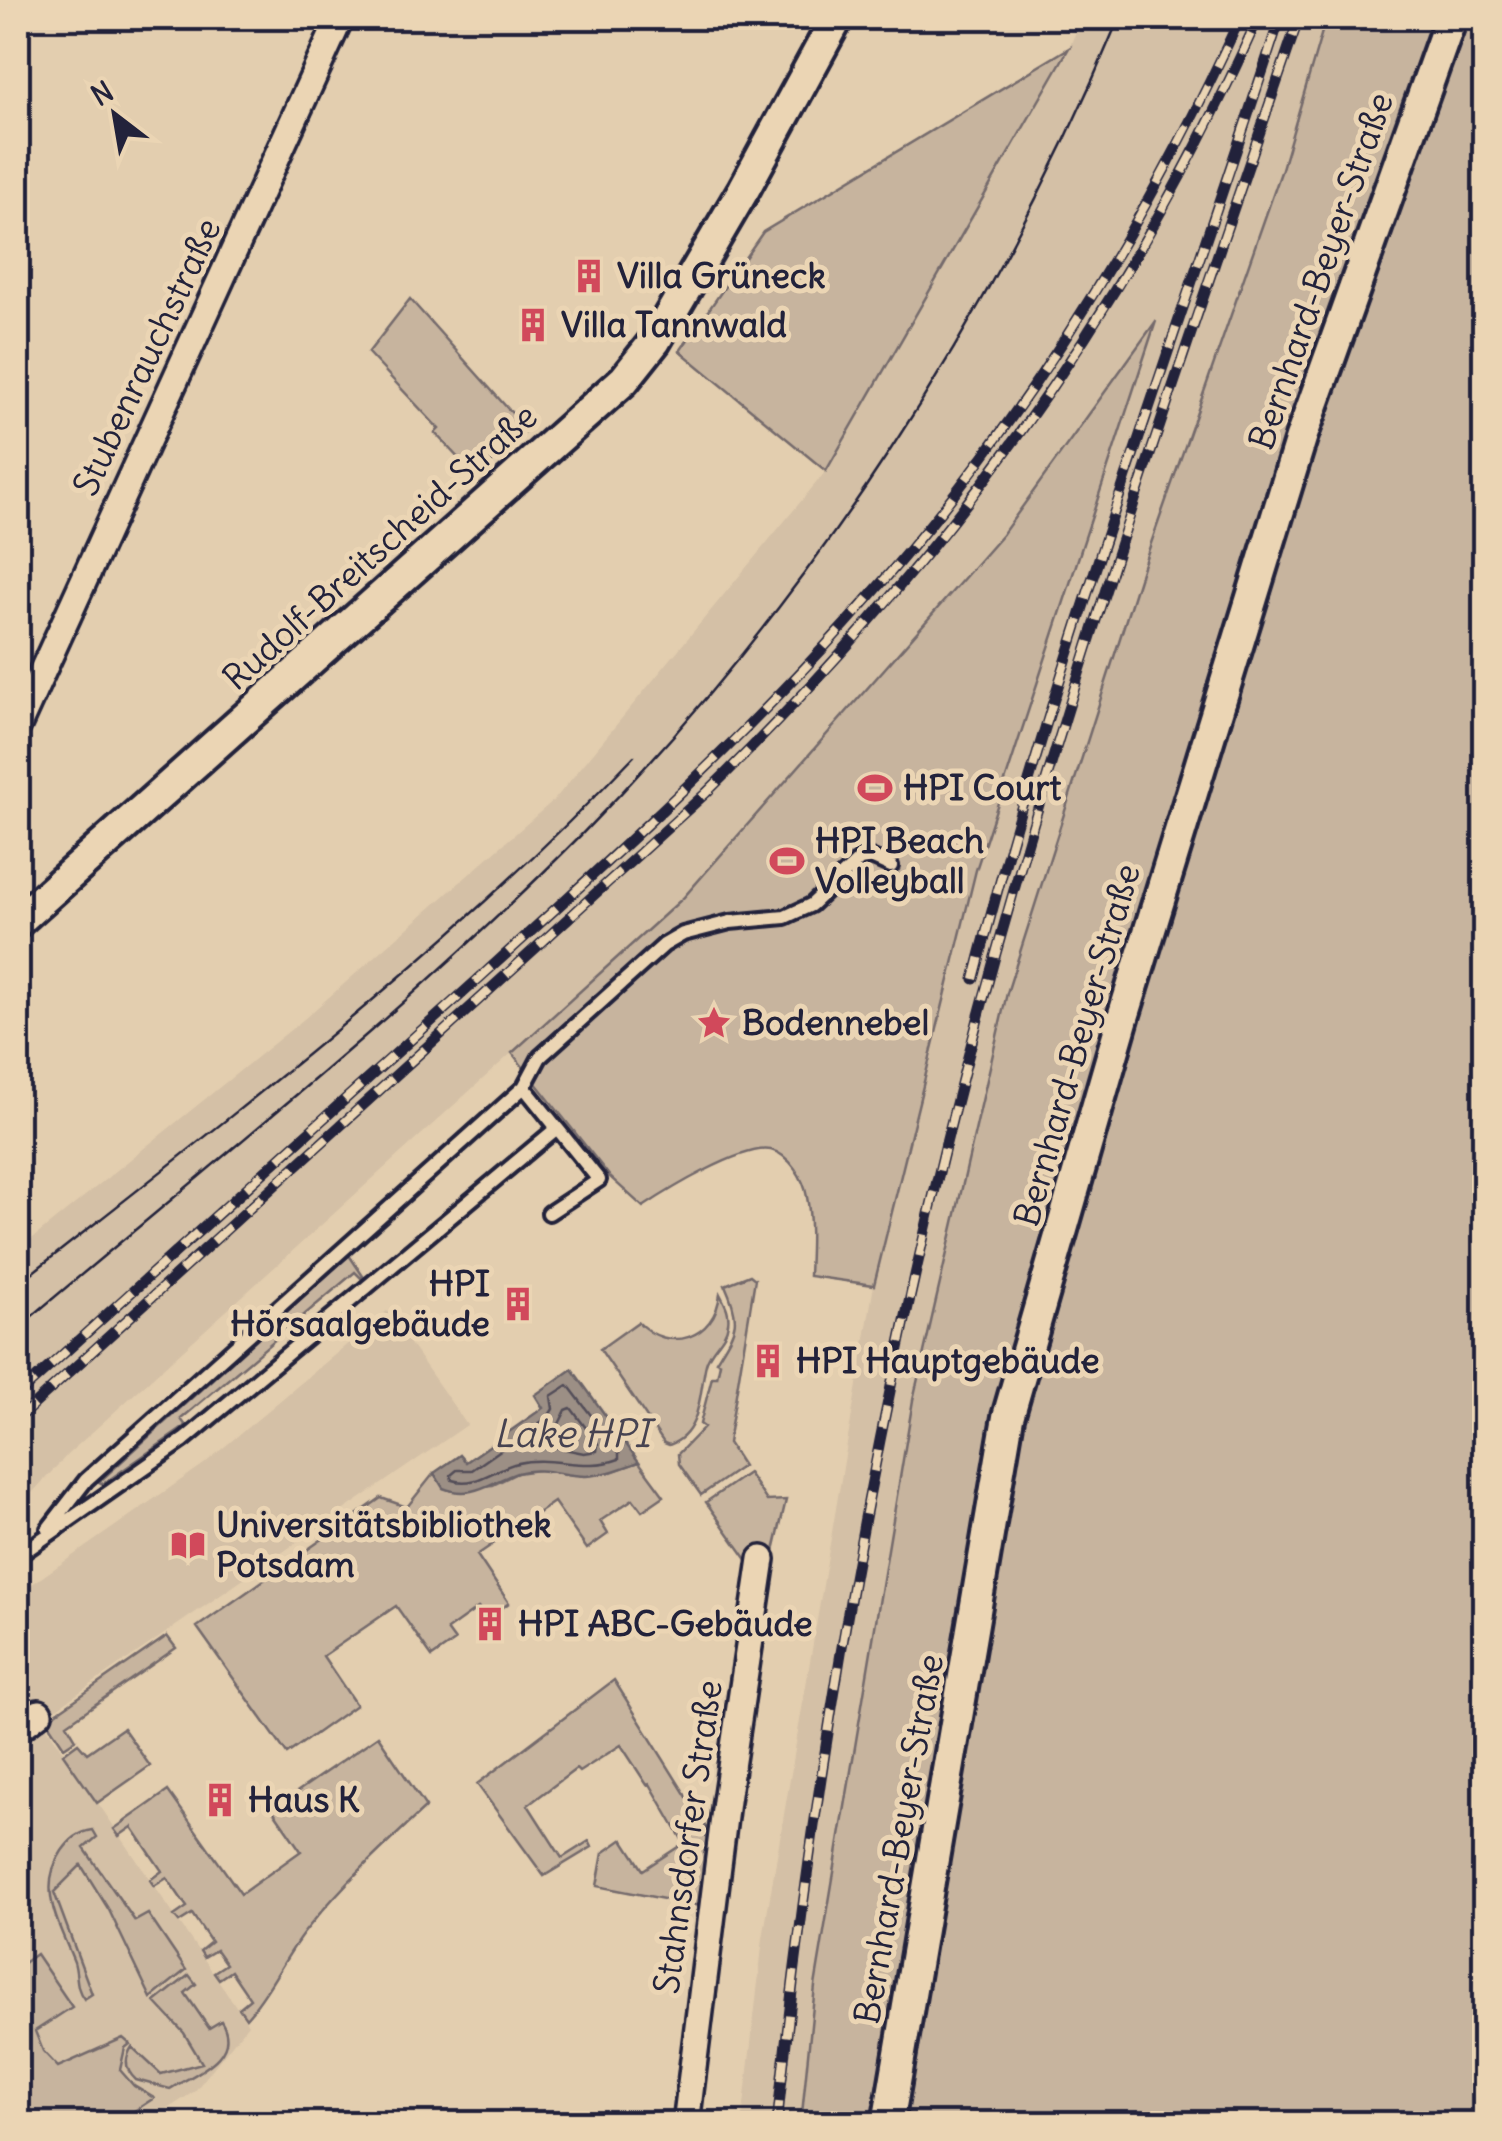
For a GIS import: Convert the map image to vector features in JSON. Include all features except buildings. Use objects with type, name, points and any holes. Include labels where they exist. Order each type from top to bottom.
[{"type":"street","name":"Stubenrauchstraße","points":[[18,725],[340,18]]},
{"type":"street","name":"Rudolf-Breitscheid-Straße","points":[[18,922],[624,380],[655,341],[744,189],[836,18]]},
{"type":"street","name":"Bernhard-Beyer-Straße","points":[[888,2124],[1008,1417],[1124,1014],[1301,438],[1451,18]]},
{"type":"street","name":"Stahnsdorfer Straße","points":[[686,2124],[726,1801],[762,1559]]},
{"type":"street","points":[[18,1728],[40,1713]]},
{"type":"lane","points":[[38,1541],[86,1480],[524,1088],[540,1057],[664,945],[684,934],[730,922],[784,918],[810,905],[860,859],[871,857],[891,866]]},
{"type":"lane","points":[[524,1088],[599,1180],[549,1214]]},
{"type":"lane","points":[[18,1556],[184,1440],[557,1128]]},
{"type":"shaded area","points":[[1082,18],[1326,18],[1281,172],[1142,569],[1007,993],[913,1400],[815,1986],[801,2123],[742,2123],[763,1938],[874,1285],[976,870],[1154,324],[1002,535],[683,898],[68,1454],[18,1508],[18,1250],[304,1019],[555,799],[826,471],[1069,48]]},
{"type":"shaded area","points":[[1326,18],[1484,18],[1484,2123],[801,2124],[815,1986],[913,1400],[1007,993],[1142,569],[1281,172]]},
{"type":"shaded area","points":[[1069,48],[826,471],[680,351],[763,232]]},
{"type":"shaded area","points":[[410,299],[527,430],[476,477],[435,433],[439,429],[368,353]]},
{"type":"shaded area","points":[[1156,321],[976,870],[874,1285],[809,1276],[810,1227],[805,1190],[790,1162],[771,1150],[758,1150],[725,1161],[643,1207],[611,1178],[512,1053],[683,898],[1002,535]]},
{"type":"shaded area","points":[[349,1255],[361,1278],[355,1272],[181,1419],[186,1426],[103,1484],[99,1482]]},
{"type":"shaded area","points":[[750,1275],[755,1279],[728,1443],[743,1466],[701,1495],[679,1464],[678,1454],[704,1427],[700,1424],[712,1377],[717,1377],[720,1363],[716,1361],[734,1325],[734,1308],[725,1285]]},
{"type":"shaded area","points":[[720,1294],[728,1312],[727,1329],[708,1358],[697,1411],[688,1432],[669,1445],[600,1349],[638,1322],[663,1337],[689,1337],[709,1322]]},
{"type":"shaded area","points":[[387,1311],[467,1425],[41,1719],[248,2024],[195,2091],[146,2123],[18,2123],[18,1776],[27,1770],[18,1755],[18,1594],[204,1464]]},
{"type":"shaded area","points":[[639,1462],[664,1496],[642,1511],[633,1499],[600,1521],[608,1534],[587,1549],[554,1502],[477,1555],[509,1603],[488,1618],[478,1608],[447,1630],[455,1641],[432,1657],[396,1606],[323,1656],[356,1705],[287,1754],[197,1627],[381,1498],[407,1507],[434,1473],[444,1488],[493,1485],[517,1473],[545,1469],[584,1476]]},
{"type":"shaded area","points":[[748,1473],[767,1501],[786,1500],[773,1555],[761,1552],[748,1561],[706,1502]]},
{"type":"shaded area","points":[[167,1636],[176,1648],[67,1724],[76,1739],[64,1747],[46,1720]]},
{"type":"shaded area","points":[[614,1680],[710,1834],[700,1906],[597,1886],[603,1853],[623,1839],[643,1870],[684,1843],[650,1784],[647,1785],[621,1745],[579,1772],[576,1769],[528,1805],[562,1858],[589,1841],[592,1847],[544,1876],[477,1784]]},
{"type":"shaded area","points":[[123,1728],[150,1766],[97,1803],[63,1754],[78,1743],[87,1753]]},
{"type":"shaded area","points":[[378,1736],[426,1807],[321,1912],[246,2018],[239,2008],[250,1999],[231,1971],[219,1979],[214,1972],[226,1964],[216,1950],[204,1957],[200,1951],[211,1942],[192,1914],[179,1922],[174,1916],[187,1907],[167,1878],[154,1886],[150,1880],[162,1871],[132,1827],[119,1836],[114,1829],[168,1791],[241,1894],[301,1851],[272,1809]]},
{"type":"shaded area","points":[[93,1830],[97,1837],[84,1848],[135,1921],[148,1914],[186,1970],[151,1998],[109,1910],[81,1865],[54,1892],[92,1994],[84,1999],[79,1990],[74,1962],[53,1907],[51,1879],[54,1865],[68,1843]]},
{"type":"shaded area","points":[[36,1954],[72,2007],[35,2031],[43,2051],[58,2067],[123,2038],[130,2044],[125,2048],[120,2070],[134,2086],[154,2098],[116,2123],[18,2123],[18,1967]]},
{"type":"shaded area","points":[[189,1975],[196,1984],[185,1993],[209,2028],[221,2021],[226,2033],[221,2054],[170,2089],[136,2080],[127,2064],[132,2047],[161,2074],[202,2063],[184,2033],[155,2002]]},
{"type":"water","name":"Lake HPI","points":[[572,1369],[639,1462],[593,1475],[526,1471],[472,1491],[443,1488],[434,1473],[460,1455],[466,1462],[543,1408],[535,1395]]},
{"type":"tram line","points":[[18,1328],[305,1088],[446,964],[581,835],[665,745],[819,553],[889,452],[1014,240],[1119,18]]},
{"type":"tram line","points":[[18,1284],[336,1031],[489,898],[634,756]]},
{"type":"railway","points":[[18,1395],[653,819],[768,706],[877,588],[975,467],[1061,345],[1174,152],[1240,18]]},
{"type":"railway","points":[[18,1419],[706,793],[873,617],[1020,433],[1086,335],[1148,234],[1205,129],[1258,18]]},
{"type":"railway","points":[[974,979],[1080,616],[1280,18]]},
{"type":"railway","points":[[777,2124],[840,1657],[899,1346],[934,1193],[972,1040],[1080,670],[1299,18]]},
{"type":"place","name":"Villa Grüneck","points":[[589,276]]},
{"type":"place","name":"Villa Tannwald","points":[[533,325]]},
{"type":"place","name":"HPI Court","points":[[875,788]]},
{"type":"place","name":"HPI Beach Volleyball","points":[[787,861]]},
{"type":"place","name":"Bodennebel","points":[[714,1023]]},
{"type":"place","name":"HPI Hörsaalgebäude","points":[[518,1304]]},
{"type":"place","name":"HPI Hauptgebäude","points":[[768,1361]]},
{"type":"place","name":"Universitätsbibliothek Potsdam","points":[[188,1545]]},
{"type":"place","name":"HPI ABC-Gebäude","points":[[490,1624]]},
{"type":"place","name":"Haus K","points":[[220,1800]]}]
